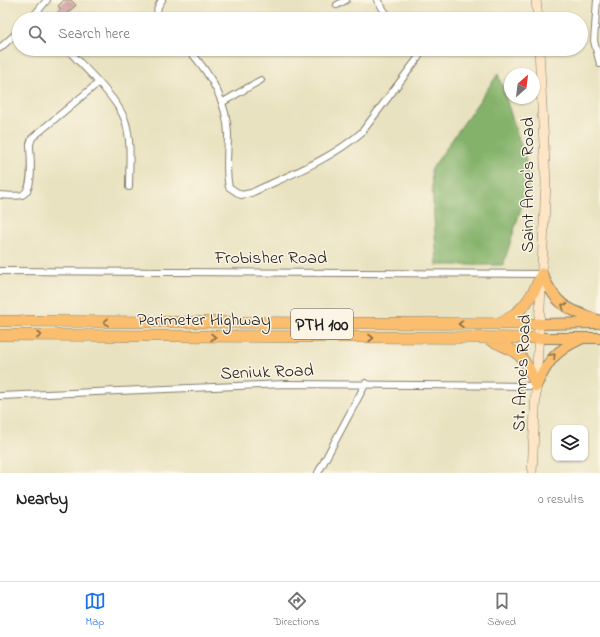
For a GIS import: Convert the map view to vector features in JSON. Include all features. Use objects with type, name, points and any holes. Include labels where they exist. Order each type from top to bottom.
[{"type":"highway","points":[[542,274],[552,295],[560,303],[577,313],[600,322]]},
{"type":"highway","points":[[500,324],[525,306],[534,293],[542,274]]},
{"type":"highway","name":"Perimeter Highway","points":[[0,322],[539,324],[600,322]]},
{"type":"highway","name":"Perimeter Highway","points":[[0,335],[600,338]]},
{"type":"highway","points":[[484,338],[518,353],[529,368],[536,386]]},
{"type":"highway","points":[[536,386],[547,362],[555,353],[583,338]]},
{"type":"main road","points":[[536,0],[537,12]]},
{"type":"main road","name":"Saint Anne's Road","points":[[539,56],[546,177],[542,274]]},
{"type":"main road","name":"St. Anne's Road","points":[[532,473],[542,274]]},
{"type":"street","points":[[39,12],[47,0]]},
{"type":"street","points":[[157,12],[157,7],[162,0]]},
{"type":"street","points":[[337,5],[346,0]]},
{"type":"street","points":[[377,0],[385,12]]},
{"type":"street","points":[[597,0],[594,42],[600,64]]},
{"type":"street","points":[[0,48],[12,37]]},
{"type":"street","points":[[73,56],[120,110],[125,120],[129,144],[129,187]]},
{"type":"street","points":[[194,56],[210,77],[223,102],[228,133],[227,179],[229,187],[241,196],[251,193],[337,152],[351,142],[372,120],[419,56]]},
{"type":"street","points":[[223,102],[261,80]]},
{"type":"street","points":[[0,195],[22,195],[27,192],[30,184],[30,144],[32,138],[98,83]]},
{"type":"street","name":"Frobisher Road","points":[[0,271],[542,274]]},
{"type":"street","points":[[318,473],[366,383]]},
{"type":"street","name":"Seniuk Road","points":[[0,396],[286,384],[366,383],[536,386]]},
{"type":"green space","points":[[498,74],[504,93],[504,104],[508,104],[531,177],[503,265],[437,265],[431,170]]},
{"type":"building","points":[[64,0],[71,0],[76,5],[68,12],[58,12],[61,9],[58,6]]}]
